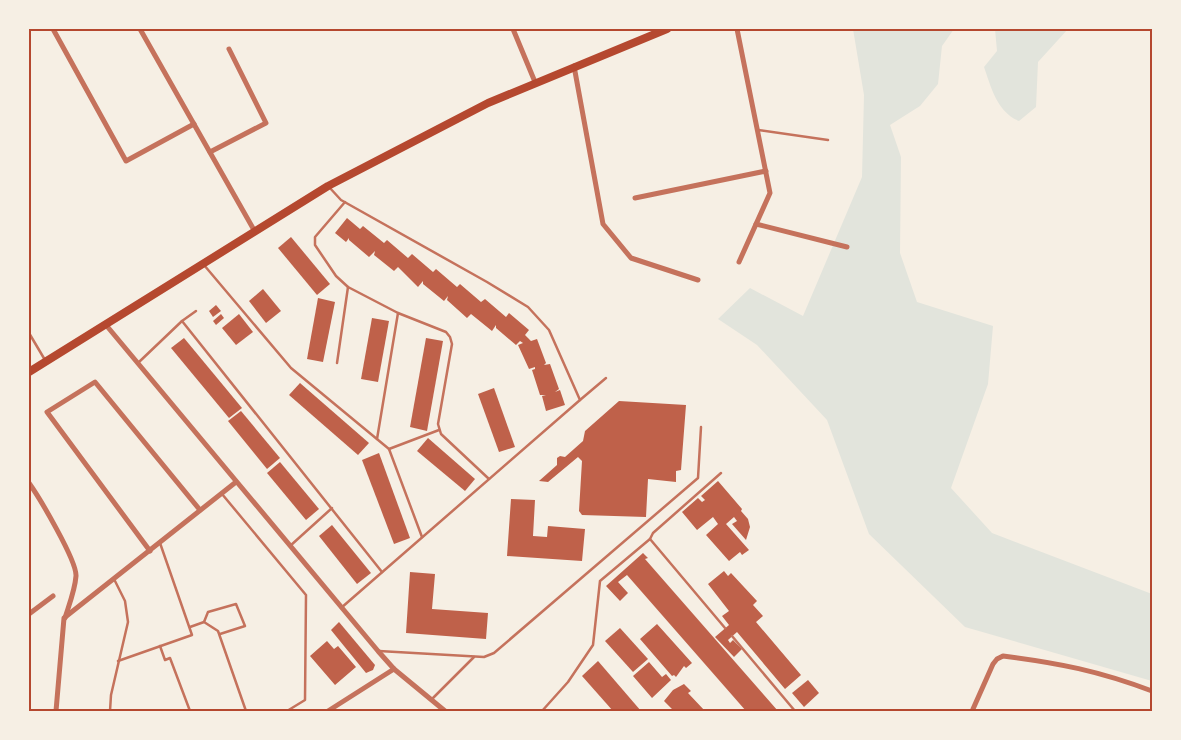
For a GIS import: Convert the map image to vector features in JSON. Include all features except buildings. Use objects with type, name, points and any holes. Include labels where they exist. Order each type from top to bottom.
[{"type":"main road","points":[[29,372],[203,264],[254,230],[328,186],[435,130],[536,82],[663,29]]},
{"type":"street","points":[[53,29],[126,161],[194,124]]},
{"type":"street","points":[[140,29],[254,230]]},
{"type":"street","points":[[513,29],[536,82]]},
{"type":"street","points":[[737,29],[770,193],[739,262]]},
{"type":"street","points":[[210,152],[266,123],[229,49]]},
{"type":"street","points":[[574,66],[603,224],[631,258],[698,280]]},
{"type":"street","points":[[634,198],[766,171]]},
{"type":"street","points":[[756,224],[847,247]]},
{"type":"street","points":[[106,324],[378,651],[394,669],[445,711]]},
{"type":"street","points":[[150,551],[47,412],[95,382],[200,510]]},
{"type":"street","points":[[64,618],[236,482]]},
{"type":"street","points":[[29,483],[76,570],[73,589],[64,618],[56,711]]},
{"type":"street","points":[[29,614],[53,596]]},
{"type":"street","points":[[973,709],[993,664],[1003,656],[1076,666],[1152,691]]},
{"type":"street","points":[[328,711],[394,669]]},
{"type":"lane","points":[[758,130],[828,140]]},
{"type":"lane","points":[[328,186],[344,202],[487,282],[528,308],[549,330],[580,400]]},
{"type":"lane","points":[[344,202],[315,237],[315,245],[336,276],[348,286],[398,313],[446,332],[450,337],[452,344],[438,424],[440,434],[489,479]]},
{"type":"lane","points":[[203,264],[290,368],[390,449],[422,537]]},
{"type":"lane","points":[[337,363],[348,286]]},
{"type":"lane","points":[[138,363],[182,321],[196,311]]},
{"type":"lane","points":[[377,439],[398,313]]},
{"type":"lane","points":[[182,321],[382,572]]},
{"type":"lane","points":[[29,333],[46,361]]},
{"type":"lane","points":[[341,608],[606,378]]},
{"type":"lane","points":[[378,651],[484,657],[494,653],[698,478],[700,427]]},
{"type":"lane","points":[[390,449],[440,430]]},
{"type":"lane","points":[[542,711],[568,682],[592,645],[600,581],[650,539],[653,533],[721,473]]},
{"type":"lane","points":[[222,493],[306,595],[305,700],[287,711]]},
{"type":"lane","points":[[289,546],[332,508]]},
{"type":"lane","points":[[650,539],[725,628]]},
{"type":"lane","points":[[118,661],[192,635],[160,543]]},
{"type":"lane","points":[[110,711],[111,695],[128,622],[126,602],[114,579]]},
{"type":"lane","points":[[190,627],[204,622],[208,612],[236,604],[245,626],[220,634]]},
{"type":"lane","points":[[204,622],[220,634],[246,711]]},
{"type":"lane","points":[[732,636],[795,711]]},
{"type":"lane","points":[[160,646],[165,660],[170,658],[190,711]]},
{"type":"lane","points":[[431,700],[475,656]]},
{"type":"lane","points":[[548,711],[580,711]]},
{"type":"shaded area","points":[[853,29],[954,29],[942,46],[938,84],[920,106],[890,125],[901,157],[900,253],[917,302],[993,326],[988,384],[951,488],[992,533],[1152,594],[1152,681],[965,627],[869,534],[827,420],[757,345],[718,319],[750,288],[803,316],[862,177],[864,95]]},
{"type":"shaded area","points":[[995,29],[1068,29],[1038,62],[1036,107],[1019,121],[1005,112],[1000,105],[992,91],[984,67],[997,51]]}]
